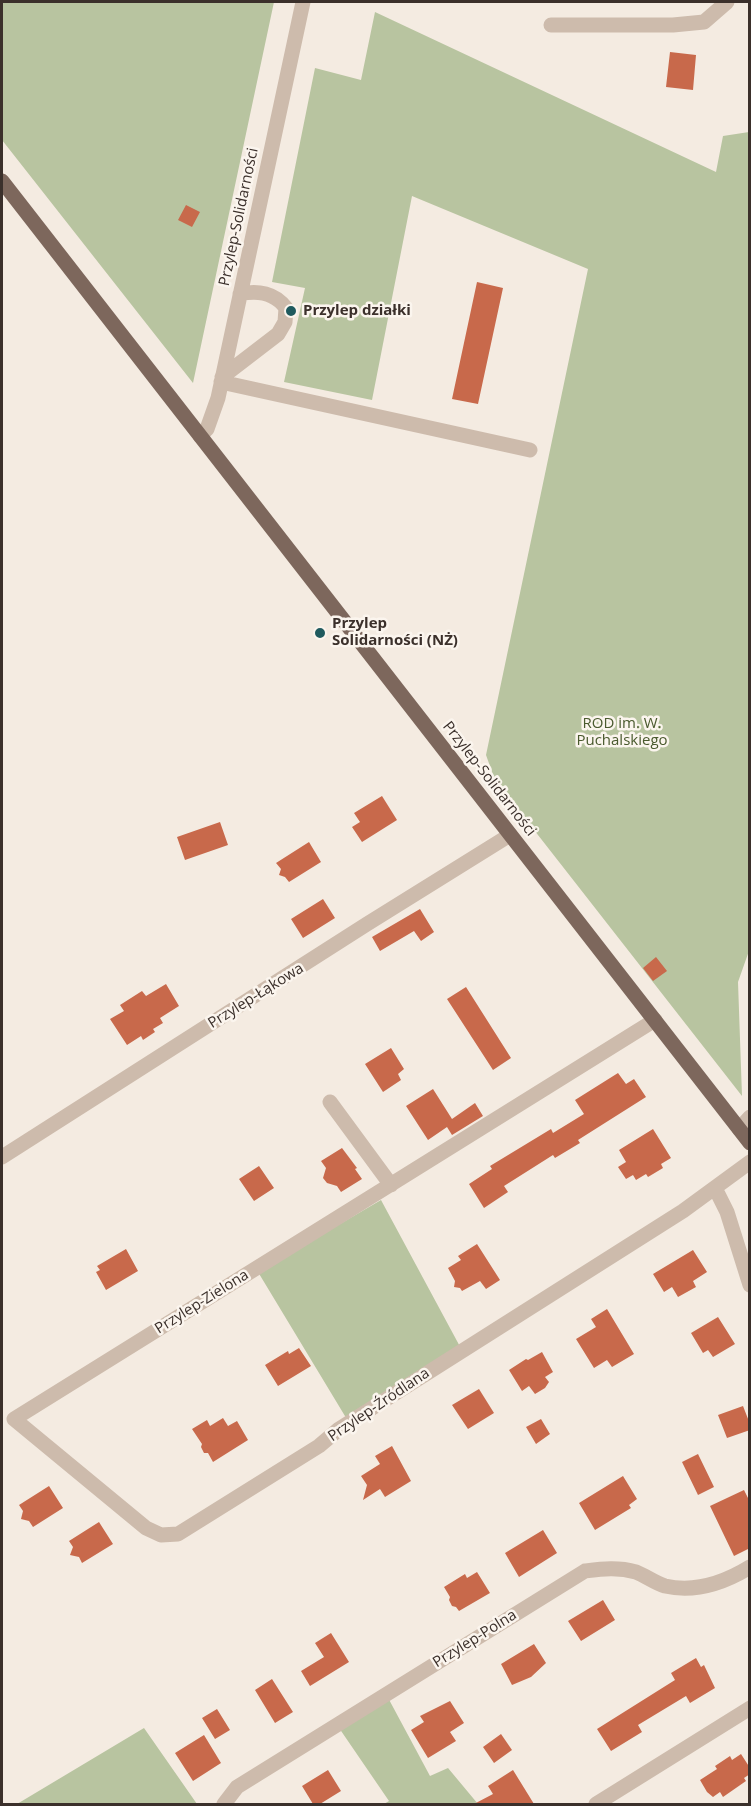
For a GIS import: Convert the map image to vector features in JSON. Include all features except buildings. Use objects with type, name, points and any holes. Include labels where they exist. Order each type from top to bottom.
[{"type":"main road","name":"Przylep-Solidarności","points":[[2,181],[750,1143]]},
{"type":"street","name":"Przylep-Solidarności","points":[[201,436],[214,414],[222,380],[303,2]]},
{"type":"street","points":[[551,25],[674,25],[704,22],[727,2]]},
{"type":"street","points":[[222,380],[278,334],[285,322],[286,308],[274,296],[260,292],[240,294]]},
{"type":"street","points":[[222,380],[530,450]]},
{"type":"street","name":"Przylep-Łąkowa","points":[[2,1158],[510,835]]},
{"type":"street","name":"Przylep-Zielona","points":[[14,1419],[655,1020]]},
{"type":"street","points":[[330,1102],[391,1185]]},
{"type":"street","points":[[739,1129],[750,1117]]},
{"type":"street","name":"Przylep-Źródlana","points":[[14,1419],[146,1528],[161,1535],[178,1534],[319,1446],[339,1429],[683,1211],[750,1162]]},
{"type":"street","points":[[714,1188],[727,1212],[750,1285]]},
{"type":"street","name":"Przylep-Polna","points":[[224,1804],[237,1787],[585,1571],[610,1567],[636,1572],[664,1586],[691,1589],[715,1585],[750,1567]]},
{"type":"street","points":[[596,1804],[750,1708]]},
{"type":"green space","points":[[2,2],[274,2],[193,383],[2,140]]},
{"type":"green space","name":"ROD im. W. Puchalskiego","points":[[375,12],[716,172],[723,136],[749,132],[750,948],[738,982],[742,1096],[495,780],[486,755],[588,269],[412,196],[372,400],[284,382],[305,288],[272,282],[315,68],[361,80]]},
{"type":"green space","points":[[381,1200],[464,1354],[351,1426],[258,1272]]},
{"type":"green space","points":[[386,1694],[430,1776],[448,1768],[478,1804],[384,1804],[389,1801],[337,1725]]},
{"type":"green space","points":[[144,1728],[197,1804],[17,1804]]},
{"type":"place","name":"Przylep działki","points":[[291,311]]},
{"type":"place","name":"Przylep Solidarności (NŻ)","points":[[320,633]]}]
